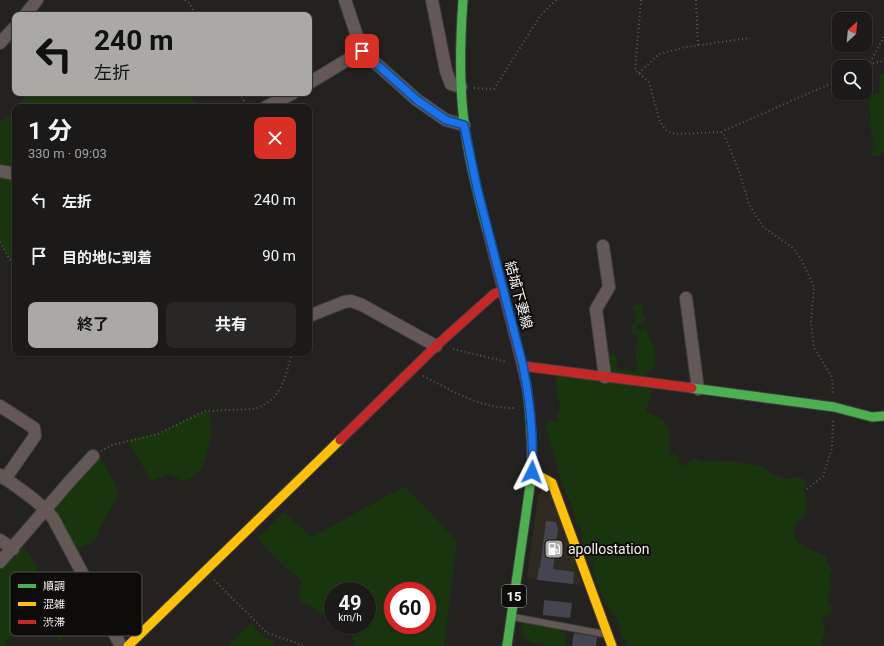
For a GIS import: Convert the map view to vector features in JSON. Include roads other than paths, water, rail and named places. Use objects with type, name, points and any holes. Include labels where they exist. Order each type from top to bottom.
[{"type":"street","points":[[27,12],[37,0]]},
{"type":"street","points":[[345,0],[362,51],[417,100],[446,120],[464,125]]},
{"type":"street","points":[[432,0],[446,71],[451,84],[461,87]]},
{"type":"street","name":"結城下妻線","points":[[463,0],[461,33],[461,87],[464,125],[477,188],[523,366],[530,408],[532,436],[532,472],[507,646]]},
{"type":"street","points":[[0,43],[12,30]]},
{"type":"street","points":[[312,81],[362,51]]},
{"type":"street","points":[[272,104],[287,96]]},
{"type":"street","points":[[0,171],[12,173]]},
{"type":"street","points":[[603,246],[609,287],[596,309],[605,377]]},
{"type":"street","points":[[142,633],[206,572],[262,514],[436,346],[494,294],[503,291]]},
{"type":"street","points":[[686,298],[698,389]]},
{"type":"street","points":[[312,315],[344,302],[351,302],[362,305],[436,346]]},
{"type":"street","points":[[523,366],[834,407],[872,417],[884,416]]},
{"type":"street","points":[[0,406],[34,428],[35,436],[3,477],[46,509],[66,541],[82,572]]},
{"type":"street","points":[[0,562],[93,456]]},
{"type":"street","points":[[532,472],[552,483],[612,646]]},
{"type":"street","points":[[0,540],[13,549]]},
{"type":"street","points":[[116,636],[121,646]]},
{"type":"street","points":[[128,646],[139,636]]},
{"type":"lane","points":[[512,617],[608,634]]},
{"type":"place","name":"apollostation","points":[[554,549]]}]
